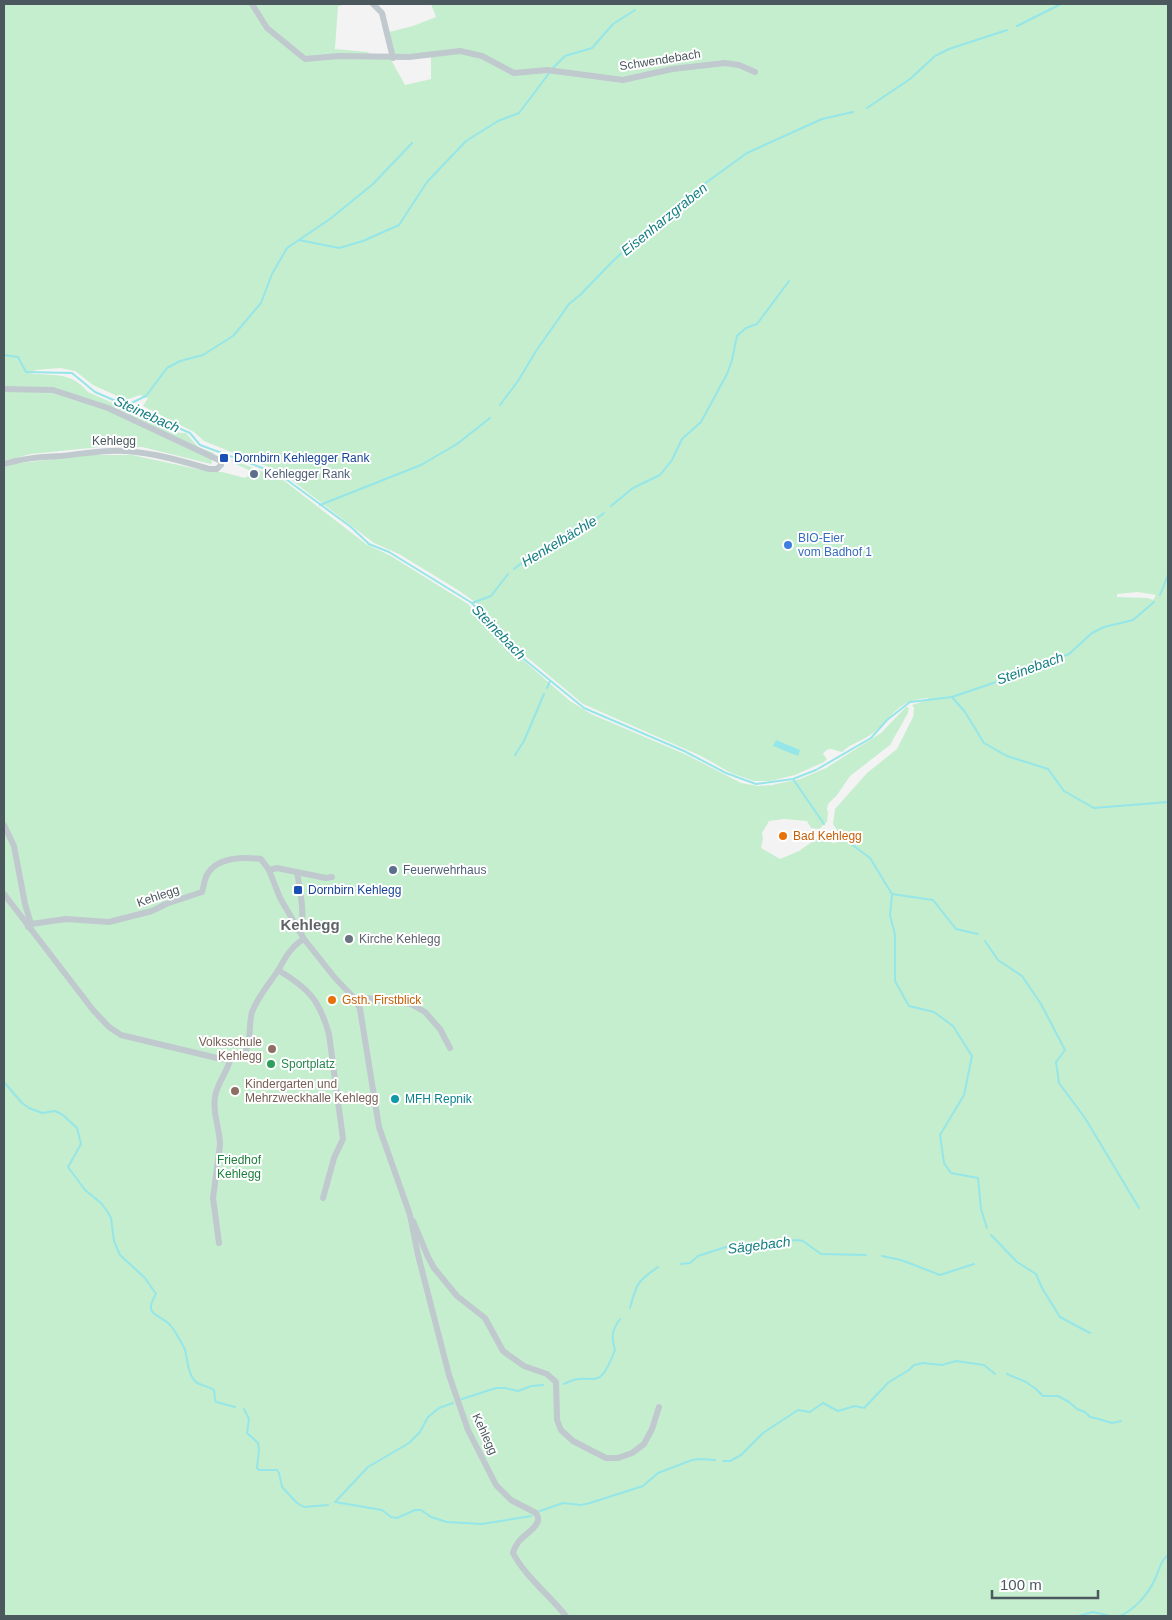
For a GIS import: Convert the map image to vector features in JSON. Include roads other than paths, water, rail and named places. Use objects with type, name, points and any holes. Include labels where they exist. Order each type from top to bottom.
[{"type":"street","name":"Schwendebach","points":[[252,4],[268,28],[305,59],[339,56],[392,58],[460,51],[482,56],[514,73],[548,70],[623,80],[672,69],[725,63],[755,72]]},
{"type":"street","points":[[373,4],[382,13],[392,58]]},
{"type":"street","name":"Kehlegg","points":[[4,389],[53,390],[108,408],[216,458],[221,461],[221,465],[217,469],[209,469],[154,455],[125,450],[20,458],[4,464]]},
{"type":"street","points":[[4,825],[14,846],[29,925]]},
{"type":"street","name":"Kehlegg","points":[[29,925],[66,919],[109,922],[152,911],[166,904],[202,892],[205,878],[216,865],[233,859],[261,859],[280,898],[304,939],[335,978],[356,1000],[363,1019],[379,1127],[410,1215],[418,1255],[449,1374],[468,1430],[496,1485],[511,1500],[536,1513],[538,1516],[538,1521],[518,1540],[513,1554],[518,1563],[566,1616]]},
{"type":"street","name":"Kehlegg","points":[[268,870],[277,868],[326,878],[332,877]]},
{"type":"street","points":[[297,872],[302,896],[302,926],[299,931]]},
{"type":"street","points":[[4,894],[93,1010],[115,1032],[129,1037],[230,1060],[237,1058],[248,1046],[252,1013],[264,990],[290,951],[304,939]]},
{"type":"street","points":[[278,970],[301,984],[313,997],[329,1034],[343,1139],[334,1158],[322,1198]]},
{"type":"street","points":[[356,1000],[366,998],[411,1004],[425,1012],[440,1029],[450,1048]]},
{"type":"street","points":[[220,1243],[212,1198],[220,1145],[220,1136],[214,1112],[214,1098],[230,1060]]},
{"type":"street","name":"Kehlegg","points":[[410,1215],[434,1268],[457,1296],[485,1318],[503,1351],[524,1366],[547,1374],[554,1379],[556,1382],[557,1420],[561,1430],[572,1441],[606,1458],[618,1458],[632,1453],[644,1444],[660,1407]]},
{"type":"water","points":[[776,740],[800,750],[798,756],[773,746]]},
{"type":"waterway","name":"Eisenharzgraben","points":[[1017,26],[1061,4]]},
{"type":"waterway","points":[[553,68],[565,56],[592,48],[613,24],[635,10]]},
{"type":"waterway","name":"Eisenharzgraben","points":[[867,108],[910,79],[935,56],[949,49],[1007,30]]},
{"type":"waterway","points":[[299,240],[339,248],[363,241],[399,225],[427,182],[466,141],[498,121],[519,113],[550,72]]},
{"type":"waterway","name":"Eisenharzgraben","points":[[500,405],[569,304],[642,234],[689,195],[747,153],[822,119],[853,112]]},
{"type":"waterway","points":[[125,406],[146,396],[167,368],[180,361],[203,355],[233,336],[261,303],[272,274],[287,248],[330,219],[373,184],[412,143]]},
{"type":"waterway","name":"Henkelbächle","points":[[611,506],[633,488],[660,475],[672,460],[682,439],[701,422],[727,374],[737,336],[746,328],[757,324],[789,281]]},
{"type":"waterway","name":"Steinebach","points":[[4,355],[18,357],[26,372],[72,373],[95,392],[190,433],[200,445],[279,474],[351,527],[369,544],[389,552],[472,603],[514,651],[584,708],[684,751],[726,773],[756,784],[793,779],[816,770],[871,738],[887,720],[910,702],[952,697],[1069,654],[1092,633],[1104,627],[1133,620],[1154,602]]},
{"type":"waterway","name":"Eisenharzgraben","points":[[320,505],[421,465],[457,444],[490,418]]},
{"type":"waterway","name":"Henkelbächle","points":[[514,569],[527,559],[579,531],[604,513]]},
{"type":"waterway","name":"Henkelbächle","points":[[472,603],[491,596],[508,574]]},
{"type":"waterway","name":"Steinebach","points":[[1160,595],[1168,575]]},
{"type":"waterway","points":[[547,688],[550,681]]},
{"type":"waterway","points":[[515,755],[524,741],[544,694]]},
{"type":"waterway","name":"Steinebach","points":[[952,697],[965,712],[984,743],[1007,756],[1048,769],[1064,791],[1094,808],[1168,802]]},
{"type":"waterway","points":[[793,779],[824,824]]},
{"type":"waterway","points":[[835,832],[870,858],[892,894],[933,900],[956,929],[978,934]]},
{"type":"waterway","points":[[892,894],[890,915],[895,935],[895,981],[909,1006],[934,1012],[953,1026],[972,1056],[964,1095],[940,1135],[944,1163],[951,1173],[978,1178],[981,1209],[987,1228]]},
{"type":"waterway","points":[[985,941],[998,960],[1022,976],[1041,1004],[1065,1050],[1056,1062],[1059,1083],[1085,1118],[1139,1208]]},
{"type":"waterway","points":[[4,1082],[22,1103],[29,1108],[42,1113],[55,1111],[63,1115],[77,1128],[81,1144],[68,1167],[85,1190],[101,1203],[107,1211],[111,1218],[114,1241],[120,1255],[145,1278],[156,1294],[152,1301],[152,1311],[167,1322],[177,1334],[185,1350],[189,1369],[194,1380],[214,1390],[216,1402],[235,1407]]},
{"type":"waterway","points":[[991,1235],[1017,1262],[1036,1274],[1042,1288],[1060,1317],[1090,1333]]},
{"type":"waterway","name":"Sägebach","points":[[681,1264],[690,1263],[698,1256],[732,1245],[798,1240],[803,1241],[821,1254],[866,1255]]},
{"type":"waterway","name":"Sägebach","points":[[882,1256],[901,1260],[940,1275],[974,1264]]},
{"type":"waterway","name":"Sägebach","points":[[630,1308],[638,1284],[658,1267]]},
{"type":"waterway","name":"Sägebach","points":[[564,1384],[574,1380],[599,1378],[604,1373],[615,1350],[613,1334],[620,1319]]},
{"type":"waterway","points":[[723,1461],[730,1461],[741,1455],[763,1433],[798,1410],[810,1412],[823,1403],[838,1411],[855,1406],[864,1408],[889,1382],[914,1365],[923,1363],[942,1365],[956,1361],[984,1365],[995,1374]]},
{"type":"waterway","points":[[1007,1374],[1026,1382],[1043,1396],[1058,1396],[1090,1417],[1112,1423],[1121,1421]]},
{"type":"waterway","name":"Sägebach","points":[[462,1399],[496,1388],[518,1391],[531,1386],[543,1385]]},
{"type":"waterway","name":"Sägebach","points":[[336,1501],[368,1467],[409,1443],[420,1432],[428,1417],[439,1408],[453,1403]]},
{"type":"waterway","points":[[244,1409],[249,1419],[247,1433],[258,1443],[257,1468],[259,1470],[277,1470],[282,1487],[297,1503],[304,1507],[328,1505]]},
{"type":"waterway","points":[[540,1511],[563,1503],[581,1505],[590,1503],[643,1486],[658,1473],[692,1460],[715,1460]]},
{"type":"waterway","points":[[335,1502],[382,1510],[391,1517],[397,1518],[415,1510],[421,1510],[431,1517],[447,1522],[482,1524],[531,1516]]},
{"type":"waterway","points":[[1119,1616],[1125,1614],[1145,1596],[1162,1562],[1168,1555]]},
{"type":"waterway","points":[[1078,1616],[1093,1612],[1111,1616]]},
{"type":"place","name":"Dornbirn Kehlegger Rank","points":[[224,458]]},
{"type":"place","name":"Kehlegger Rank","points":[[254,474]]},
{"type":"place","name":"BIO-Eier vom Badhof 1","points":[[788,545]]},
{"type":"place","name":"Bad Kehlegg","points":[[783,836]]},
{"type":"place","name":"Feuerwehrhaus","points":[[393,870]]},
{"type":"place","name":"Dornbirn Kehlegg","points":[[298,890]]},
{"type":"place","name":"Kirche Kehlegg","points":[[349,939]]},
{"type":"place","name":"Gsth. Firstblick","points":[[332,1000]]},
{"type":"place","name":"Volksschule Kehlegg","points":[[272,1049]]},
{"type":"place","name":"Sportplatz","points":[[271,1064]]},
{"type":"place","name":"Kindergarten und Mehrzweckhalle Kehlegg","points":[[235,1091]]},
{"type":"place","name":"MFH Repnik","points":[[395,1099]]},
{"type":"district","name":"Kehlegg","points":[[310,925]]},
{"type":"park label","name":"Friedhof Kehlegg","points":[[239,1167]]}]
